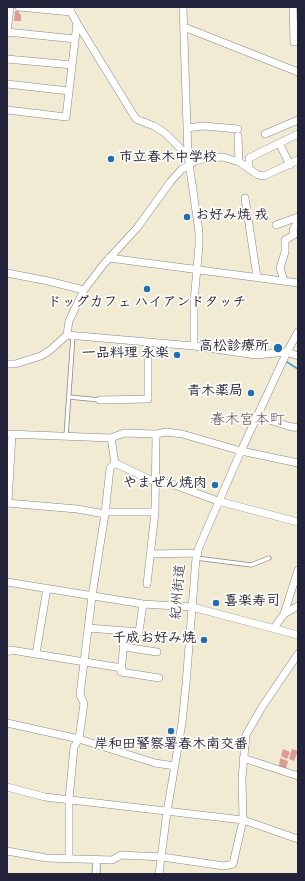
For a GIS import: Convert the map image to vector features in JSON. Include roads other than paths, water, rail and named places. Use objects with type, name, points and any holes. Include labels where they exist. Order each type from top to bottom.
[{"type":"street","points":[[10,7],[7,32],[75,39]]},
{"type":"street","points":[[19,7],[71,10],[77,23],[136,119],[154,126],[165,133],[188,156]]},
{"type":"street","points":[[183,7],[188,166],[199,232],[194,302],[194,346]]},
{"type":"street","points":[[293,7],[294,42]]},
{"type":"street","points":[[7,110],[66,117],[77,23]]},
{"type":"street","points":[[184,27],[298,72]]},
{"type":"street","points":[[7,58],[72,65]]},
{"type":"street","points":[[7,84],[69,91]]},
{"type":"street","points":[[265,134],[298,120]]},
{"type":"street","points":[[187,128],[203,126],[238,132],[238,162]]},
{"type":"street","points":[[248,168],[250,165],[249,158],[298,134]]},
{"type":"street","points":[[278,143],[290,165]]},
{"type":"street","points":[[70,336],[69,321],[84,290],[102,265],[137,228],[171,180],[182,169],[195,161],[206,158],[223,157],[238,162],[258,175],[264,176],[298,160]]},
{"type":"street","points":[[245,198],[257,277]]},
{"type":"street","points":[[276,225],[297,218],[296,225],[293,230],[294,235],[285,240],[285,252],[280,268],[284,281]]},
{"type":"street","points":[[109,258],[298,283]]},
{"type":"street","points":[[7,273],[84,290]]},
{"type":"street","name":"紀州街道","points":[[159,874],[186,684],[197,556],[202,538],[218,501],[287,352],[298,332]]},
{"type":"street","points":[[7,364],[15,364],[41,356],[70,336],[194,346],[256,355],[287,352],[298,356]]},
{"type":"street","points":[[100,400],[148,399],[148,342]]},
{"type":"street","points":[[257,416],[298,428]]},
{"type":"street","points":[[155,512],[105,513],[7,503],[9,434],[111,438],[124,433],[156,434],[167,432],[182,434],[241,451],[298,463]]},
{"type":"street","points":[[147,584],[155,512],[156,434]]},
{"type":"street","points":[[111,438],[115,463]]},
{"type":"street","points":[[115,463],[156,482],[172,484],[218,501],[298,522]]},
{"type":"street","points":[[70,858],[69,799],[74,747],[78,739],[84,703],[80,696],[110,468],[115,463]]},
{"type":"street","points":[[150,554],[197,556]]},
{"type":"street","points":[[274,628],[284,614],[298,570]]},
{"type":"street","points":[[7,582],[142,604],[192,607],[298,635]]},
{"type":"street","points":[[36,654],[47,588]]},
{"type":"street","points":[[88,628],[139,632],[142,604]]},
{"type":"street","points":[[284,614],[298,606]]},
{"type":"street","points":[[125,631],[121,672],[159,678]]},
{"type":"street","points":[[124,647],[157,652]]},
{"type":"street","points":[[7,652],[11,650],[122,668]]},
{"type":"street","points":[[7,851],[46,858],[70,858],[96,861],[112,860],[121,855],[162,857],[224,866],[233,864],[243,820],[242,778],[246,734],[262,707],[298,654]]},
{"type":"street","points":[[7,723],[78,739],[154,763],[175,766]]},
{"type":"street","points":[[243,758],[298,776]]},
{"type":"street","points":[[7,787],[45,797],[243,820],[298,839]]},
{"type":"lane","points":[[66,436],[69,397],[70,336]]},
{"type":"lane","points":[[69,397],[100,400]]},
{"type":"lane","points":[[197,556],[251,565],[269,558]]},
{"type":"lane","points":[[94,874],[96,861]]},
{"type":"lane","points":[[96,861],[98,874]]},
{"type":"waterway","points":[[287,362],[298,369]]},
{"type":"place","name":"市立春木中学校","points":[[111,159]]},
{"type":"place","name":"お好み焼 戎","points":[[187,217]]},
{"type":"place","name":"ドッグカフェ ハイアンドタッチ","points":[[147,289]]},
{"type":"place","name":"高松診療所","points":[[278,348]]},
{"type":"place","name":"一品料理 永楽","points":[[177,355]]},
{"type":"place","name":"青木薬局","points":[[251,393]]},
{"type":"place","name":"やまぜん焼肉","points":[[215,485]]},
{"type":"place","name":"喜楽寿司","points":[[216,603]]},
{"type":"place","name":"千成お好み焼","points":[[204,640]]},
{"type":"place","name":"岸和田警察署春木南交番","points":[[171,731]]},
{"type":"district","name":"春木宮本町","points":[[247,422]]}]
